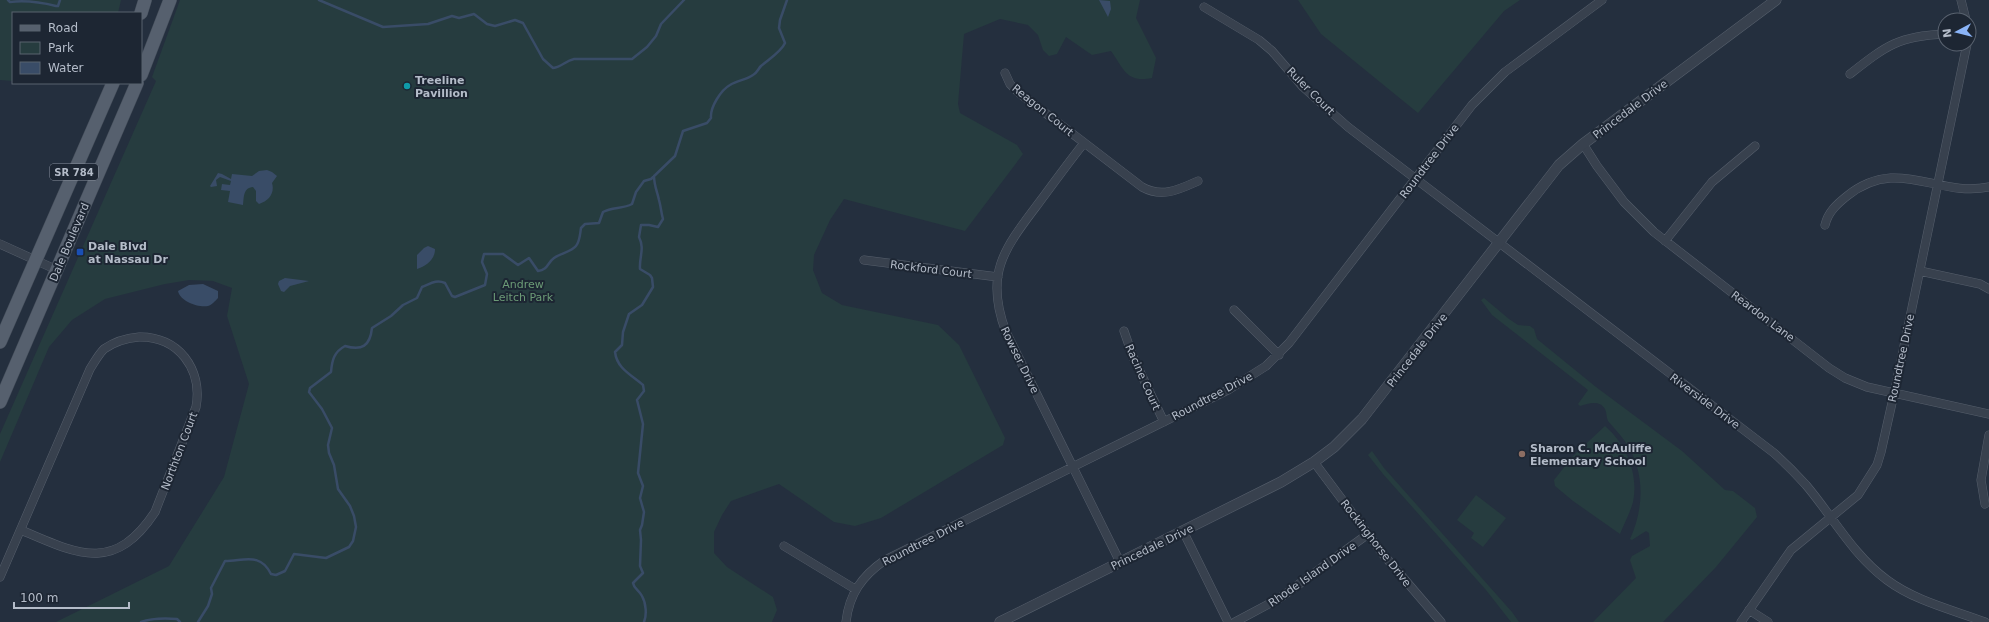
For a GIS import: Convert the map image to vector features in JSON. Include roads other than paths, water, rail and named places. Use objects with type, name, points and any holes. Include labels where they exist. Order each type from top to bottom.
[{"type":"main road","points":[[141,12],[145,0]]},
{"type":"main road","points":[[142,72],[170,0]]},
{"type":"main road","name":"Dale Boulevard","points":[[0,342],[113,84]]},
{"type":"main road","name":"Dale Boulevard","points":[[0,402],[137,84]]},
{"type":"street","name":"Roundtree Drive","points":[[846,622],[848,605],[856,589],[868,574],[885,560],[1073,468],[1251,377],[1279,355],[1324,299],[1472,105],[1505,72],[1602,0]]},
{"type":"street","name":"Princedale Drive","points":[[1000,622],[1281,482],[1314,462],[1334,447],[1362,418],[1559,165],[1583,144],[1776,0]]},
{"type":"street","points":[[1961,0],[1964,12]]},
{"type":"street","name":"Ruler Court","points":[[1204,7],[1259,40],[1281,60],[1320,104],[1416,178]]},
{"type":"street","points":[[1850,74],[1876,54],[1895,43],[1916,36],[1937,35]]},
{"type":"street","name":"Roundtree Drive","points":[[1741,622],[1791,550],[1858,495],[1870,478],[1881,452],[1965,52]]},
{"type":"street","name":"Reagon Court","points":[[1005,73],[1010,84],[1018,92],[1134,183],[1147,190],[1171,192],[1198,181]]},
{"type":"street","name":"Rowser Drive","points":[[1084,143],[1011,239],[1004,254],[998,277],[998,306],[1006,332],[1120,562]]},
{"type":"street","name":"Reardon Lane","points":[[1583,144],[1597,166],[1624,202],[1665,241],[1829,368],[1858,384],[1894,394],[1989,414]]},
{"type":"street","points":[[1665,241],[1712,182],[1755,146]]},
{"type":"street","points":[[1825,225],[1831,212],[1841,200],[1860,186],[1890,177],[1902,177],[1972,190],[1989,187]]},
{"type":"street","name":"Riverside Drive","points":[[1416,178],[1774,453],[1806,485],[1864,560],[1888,581],[1914,595],[1984,622]]},
{"type":"street","points":[[0,244],[57,270]]},
{"type":"street","name":"Rockford Court","points":[[864,260],[998,277]]},
{"type":"street","points":[[1920,271],[1980,284],[1989,288]]},
{"type":"street","points":[[1234,310],[1279,355]]},
{"type":"street","name":"Racine Court","points":[[1124,331],[1133,357],[1164,422]]},
{"type":"street","name":"Northton Court","points":[[0,577],[90,369],[104,350],[120,340],[146,337],[168,343],[180,351],[189,363],[196,379],[196,407],[155,512],[145,526],[135,537],[124,545],[109,551],[89,554],[67,550],[21,530]]},
{"type":"street","points":[[1985,504],[1981,480],[1989,435]]},
{"type":"street","name":"Rockinghorse Drive","points":[[1314,462],[1368,534],[1441,622]]},
{"type":"street","points":[[1183,531],[1228,622]]},
{"type":"street","name":"Rhode Island Drive","points":[[1235,622],[1280,598],[1368,534]]},
{"type":"street","points":[[784,546],[856,589]]},
{"type":"street","points":[[1749,610],[1768,622]]},
{"type":"water","points":[[1099,0],[1110,1],[1111,9],[1108,17]]},
{"type":"water","points":[[267,170],[277,176],[272,183],[272,193],[266,201],[259,204],[256,201],[256,191],[253,187],[247,189],[244,196],[243,205],[228,202],[230,191],[221,190],[222,184],[230,185],[231,181],[220,177],[216,180],[217,186],[210,186],[218,173],[231,179],[232,174],[252,176],[259,171]]},
{"type":"water","points":[[428,246],[435,249],[435,253],[427,264],[417,269],[417,255]]},
{"type":"water","points":[[285,278],[309,281],[290,286],[284,292],[281,291],[278,284],[279,281]]},
{"type":"water","points":[[203,284],[218,291],[218,298],[208,306],[195,305],[186,301],[179,295],[178,291],[189,285]]},
{"type":"waterway","points":[[8,0],[10,2],[22,1],[44,3],[56,6],[58,6],[60,0]]},
{"type":"waterway","points":[[319,0],[383,27],[428,24],[452,16],[459,18],[474,14],[487,24],[495,26],[515,20],[523,23],[543,59],[553,68],[574,59],[632,59],[647,47],[656,36],[661,24],[684,0]]},
{"type":"waterway","points":[[198,622],[208,606],[212,594],[211,588],[225,561],[245,559],[257,560],[267,567],[271,574],[276,575],[285,571],[294,554],[326,558],[349,547],[353,541],[356,527],[354,516],[350,506],[338,489],[334,465],[329,453],[328,445],[332,428],[322,409],[309,392],[310,388],[331,372],[333,360],[338,351],[345,346],[356,348],[364,346],[369,339],[372,328],[391,316],[403,305],[417,298],[422,287],[433,282],[445,283],[452,296],[455,297],[485,285],[487,274],[482,262],[484,254],[503,254],[518,265],[529,258],[538,271],[544,269],[554,258],[576,246],[579,240],[581,228],[585,224],[599,223],[603,212],[632,204],[636,192],[644,181],[651,179],[675,156],[683,131],[707,123],[711,118],[714,104],[723,91],[733,83],[748,78],[754,74],[783,46],[785,43],[779,28],[780,20],[787,0]]},
{"type":"waterway","points":[[644,622],[646,613],[645,605],[641,594],[634,587],[633,583],[643,573],[640,566],[640,530],[644,512],[640,498],[643,486],[638,473],[643,424],[637,400],[644,391],[643,385],[619,363],[615,352],[622,345],[623,332],[629,314],[642,305],[653,287],[652,278],[650,275],[640,269],[642,245],[639,237],[641,225],[658,227],[663,219],[654,176]]},
{"type":"waterway","points":[[141,622],[163,618],[177,619],[180,622]]},
{"type":"place","name":"Treeline Pavillion","points":[[407,86]]},
{"type":"place","name":"Dale Blvd at Nassau Dr","points":[[80,252]]},
{"type":"place","name":"Sharon C. McAuliffe Elementary School","points":[[1522,454]]},
{"type":"park label","name":"Andrew Leitch Park","points":[[523,290]]}]
